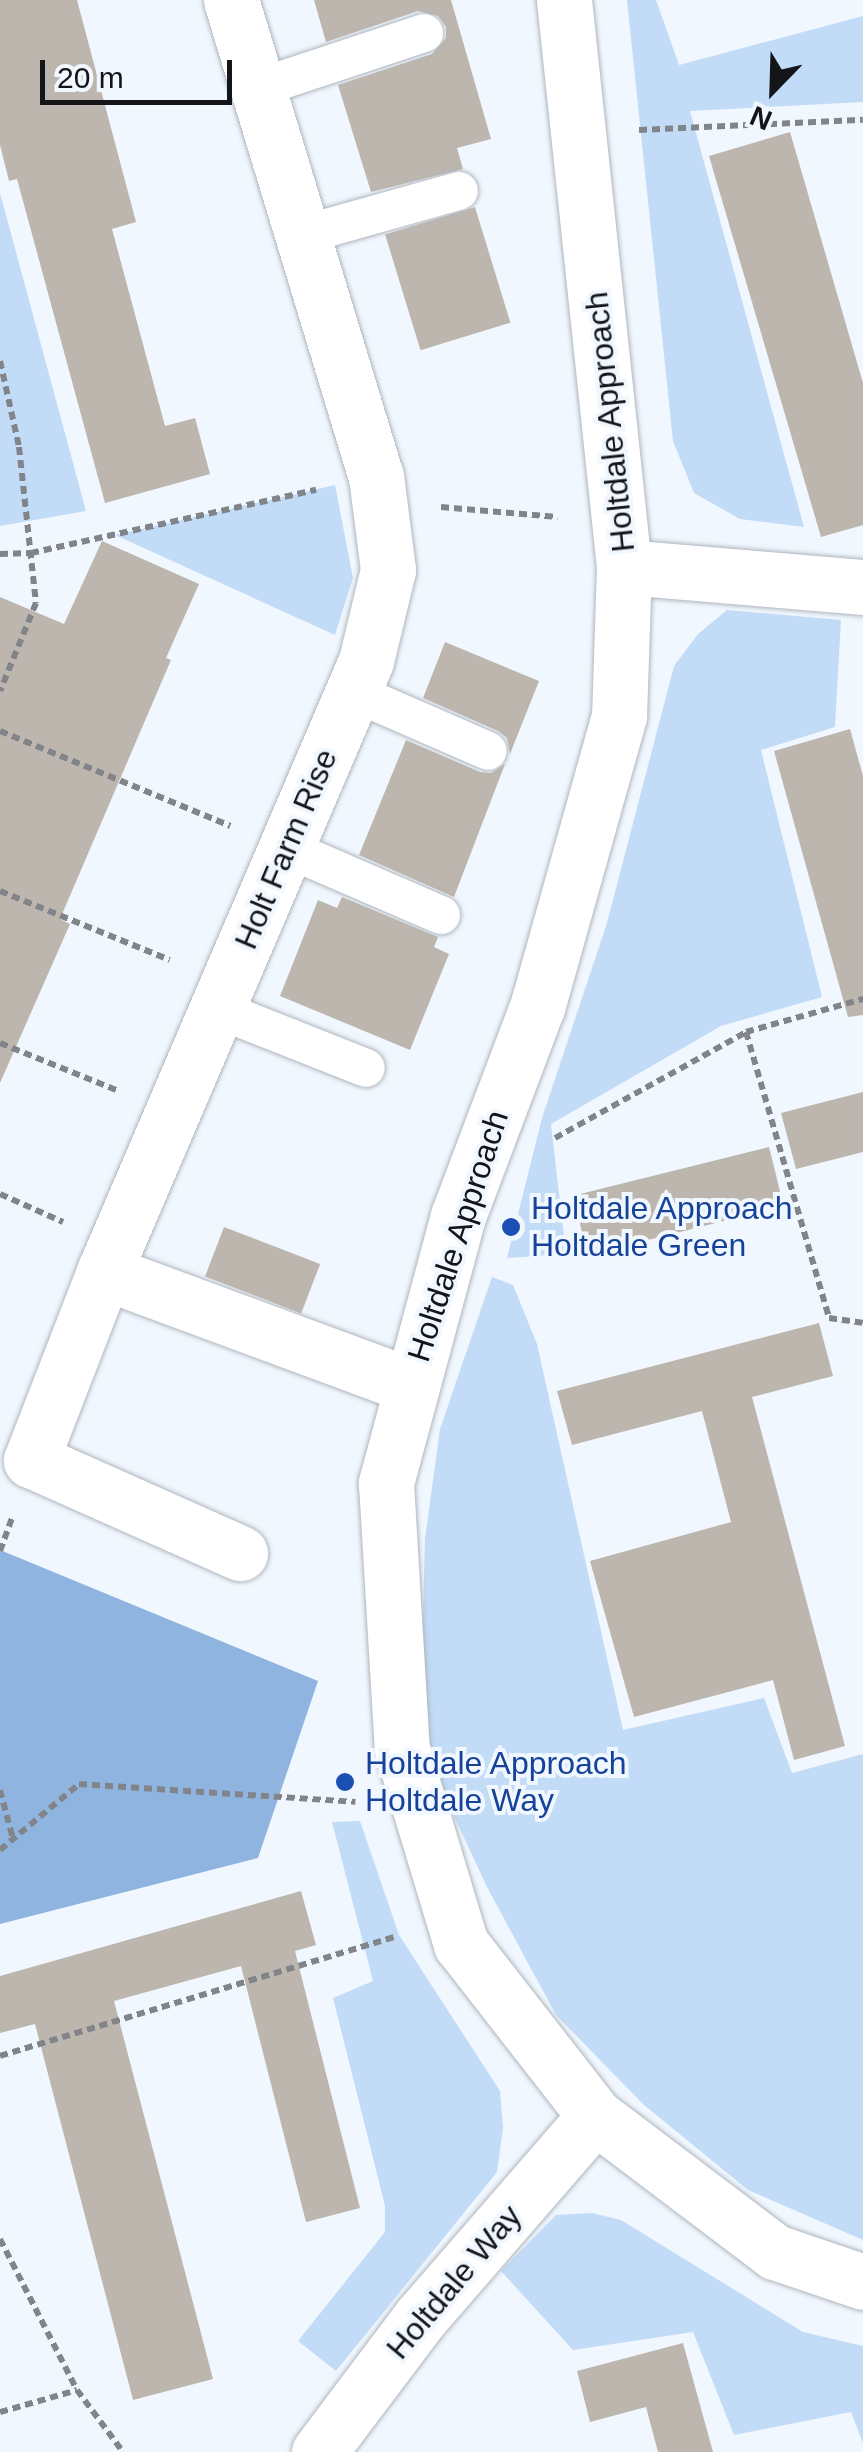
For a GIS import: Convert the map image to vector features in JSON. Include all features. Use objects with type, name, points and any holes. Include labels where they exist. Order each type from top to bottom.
[{"type":"street","name":"Holt Farm Rise","points":[[231,0],[377,489],[388,570],[366,661],[104,1272],[31,1460],[240,1554]]},
{"type":"street","name":"Holtdale Approach","points":[[564,0],[622,545],[619,716],[538,1007],[466,1187],[386,1483],[402,1748],[461,1944],[595,2116],[774,2252],[863,2282]]},
{"type":"street","points":[[622,545],[863,587]]},
{"type":"street","points":[[104,1272],[410,1384]]},
{"type":"street","name":"Holtdale Way","points":[[319,2452],[420,2318],[595,2116]]},
{"type":"lane","points":[[258,88],[424,32]]},
{"type":"lane","points":[[302,235],[459,191]]},
{"type":"lane","points":[[353,692],[488,751]]},
{"type":"lane","points":[[286,848],[441,915]]},
{"type":"lane","points":[[222,996],[366,1068]]},
{"type":"path","points":[[579,133],[863,120]]},
{"type":"path","points":[[0,361],[19,448],[36,603],[0,692]]},
{"type":"path","points":[[0,554],[31,553],[377,489],[622,545]]},
{"type":"path","points":[[0,731],[286,848]]},
{"type":"path","points":[[0,891],[222,996]]},
{"type":"path","points":[[554,1138],[746,1032],[863,999]]},
{"type":"path","points":[[746,1032],[829,1318],[863,1323]]},
{"type":"path","points":[[0,1043],[172,1113]]},
{"type":"path","points":[[0,1850],[79,1784],[419,1806]]},
{"type":"path","points":[[0,1790],[13,1839]]},
{"type":"path","points":[[0,2056],[454,1919]]},
{"type":"path","points":[[0,2239],[77,2390],[123,2452]]},
{"type":"path","points":[[0,2412],[77,2390]]},
{"type":"shaded area","points":[[627,0],[656,0],[679,65],[863,16],[863,102],[690,111],[804,527],[740,519],[694,493],[673,441]]},
{"type":"shaded area","points":[[0,193],[86,511],[0,526]]},
{"type":"shaded area","points":[[335,485],[353,578],[335,635],[115,535]]},
{"type":"shaded area","points":[[727,610],[841,620],[835,727],[761,750],[822,997],[721,1026],[551,1124],[566,1254],[507,1258],[542,1118],[607,923],[674,666],[698,634]]},
{"type":"shaded area","points":[[492,1277],[513,1285],[537,1344],[623,1730],[764,1698],[792,1773],[863,1754],[863,2240],[748,2190],[644,2105],[556,2015],[487,1887],[432,1769],[422,1660],[425,1539],[440,1429]]},
{"type":"shaded area","points":[[0,1550],[318,1681],[258,1858],[0,1924]]},
{"type":"shaded area","points":[[360,1821],[399,1935],[500,2091],[503,2128],[497,2172],[336,2371],[298,2341],[385,2232],[385,2206],[333,1998],[373,1981],[332,1822]]},
{"type":"shaded area","points":[[592,2213],[621,2220],[803,2332],[863,2346],[863,2443],[851,2412],[734,2435],[693,2332],[573,2350],[501,2271],[556,2215]]},
{"type":"building","points":[[0,0],[77,0],[136,222],[112,229],[165,426],[195,418],[210,474],[105,503],[17,179],[9,181],[0,145]]},
{"type":"building","points":[[314,0],[451,0],[491,139],[457,148],[463,169],[371,192],[338,85],[432,54],[446,38],[446,27],[438,16],[418,11],[326,42]]},
{"type":"building","points":[[790,132],[863,383],[863,525],[821,537],[709,156]]},
{"type":"building","points":[[475,207],[510,323],[420,350],[385,234]]},
{"type":"building","points":[[102,541],[199,584],[166,658],[171,660],[60,919],[70,924],[0,1083],[0,597],[64,624]]},
{"type":"building","points":[[445,642],[539,681],[510,754],[507,738],[498,731],[423,698]]},
{"type":"building","points":[[850,729],[863,776],[863,1015],[848,1017],[774,751]]},
{"type":"building","points":[[406,740],[480,772],[491,773],[505,764],[454,897],[359,855]]},
{"type":"building","points":[[342,897],[438,937],[434,947],[449,954],[410,1050],[280,996],[318,900],[337,908]]},
{"type":"building","points":[[863,1092],[863,1152],[796,1169],[781,1113]]},
{"type":"building","points":[[769,1147],[784,1206],[588,1255],[573,1196]]},
{"type":"building","points":[[224,1227],[320,1264],[301,1313],[205,1276]]},
{"type":"building","points":[[819,1323],[833,1376],[752,1397],[845,1746],[794,1760],[773,1680],[634,1717],[590,1561],[731,1522],[702,1411],[572,1445],[557,1391]]},
{"type":"building","points":[[301,1891],[316,1945],[295,1951],[360,2208],[306,2222],[241,1966],[114,2001],[213,2379],[133,2400],[35,2024],[0,2033],[0,1976]]},
{"type":"building","points":[[683,2343],[713,2452],[658,2452],[646,2407],[590,2422],[577,2371]]},
{"type":"place","name":"Holtdale Approach Holtdale Green","points":[[511,1227]]},
{"type":"place","name":"Holtdale Approach Holtdale Way","points":[[345,1782]]}]
